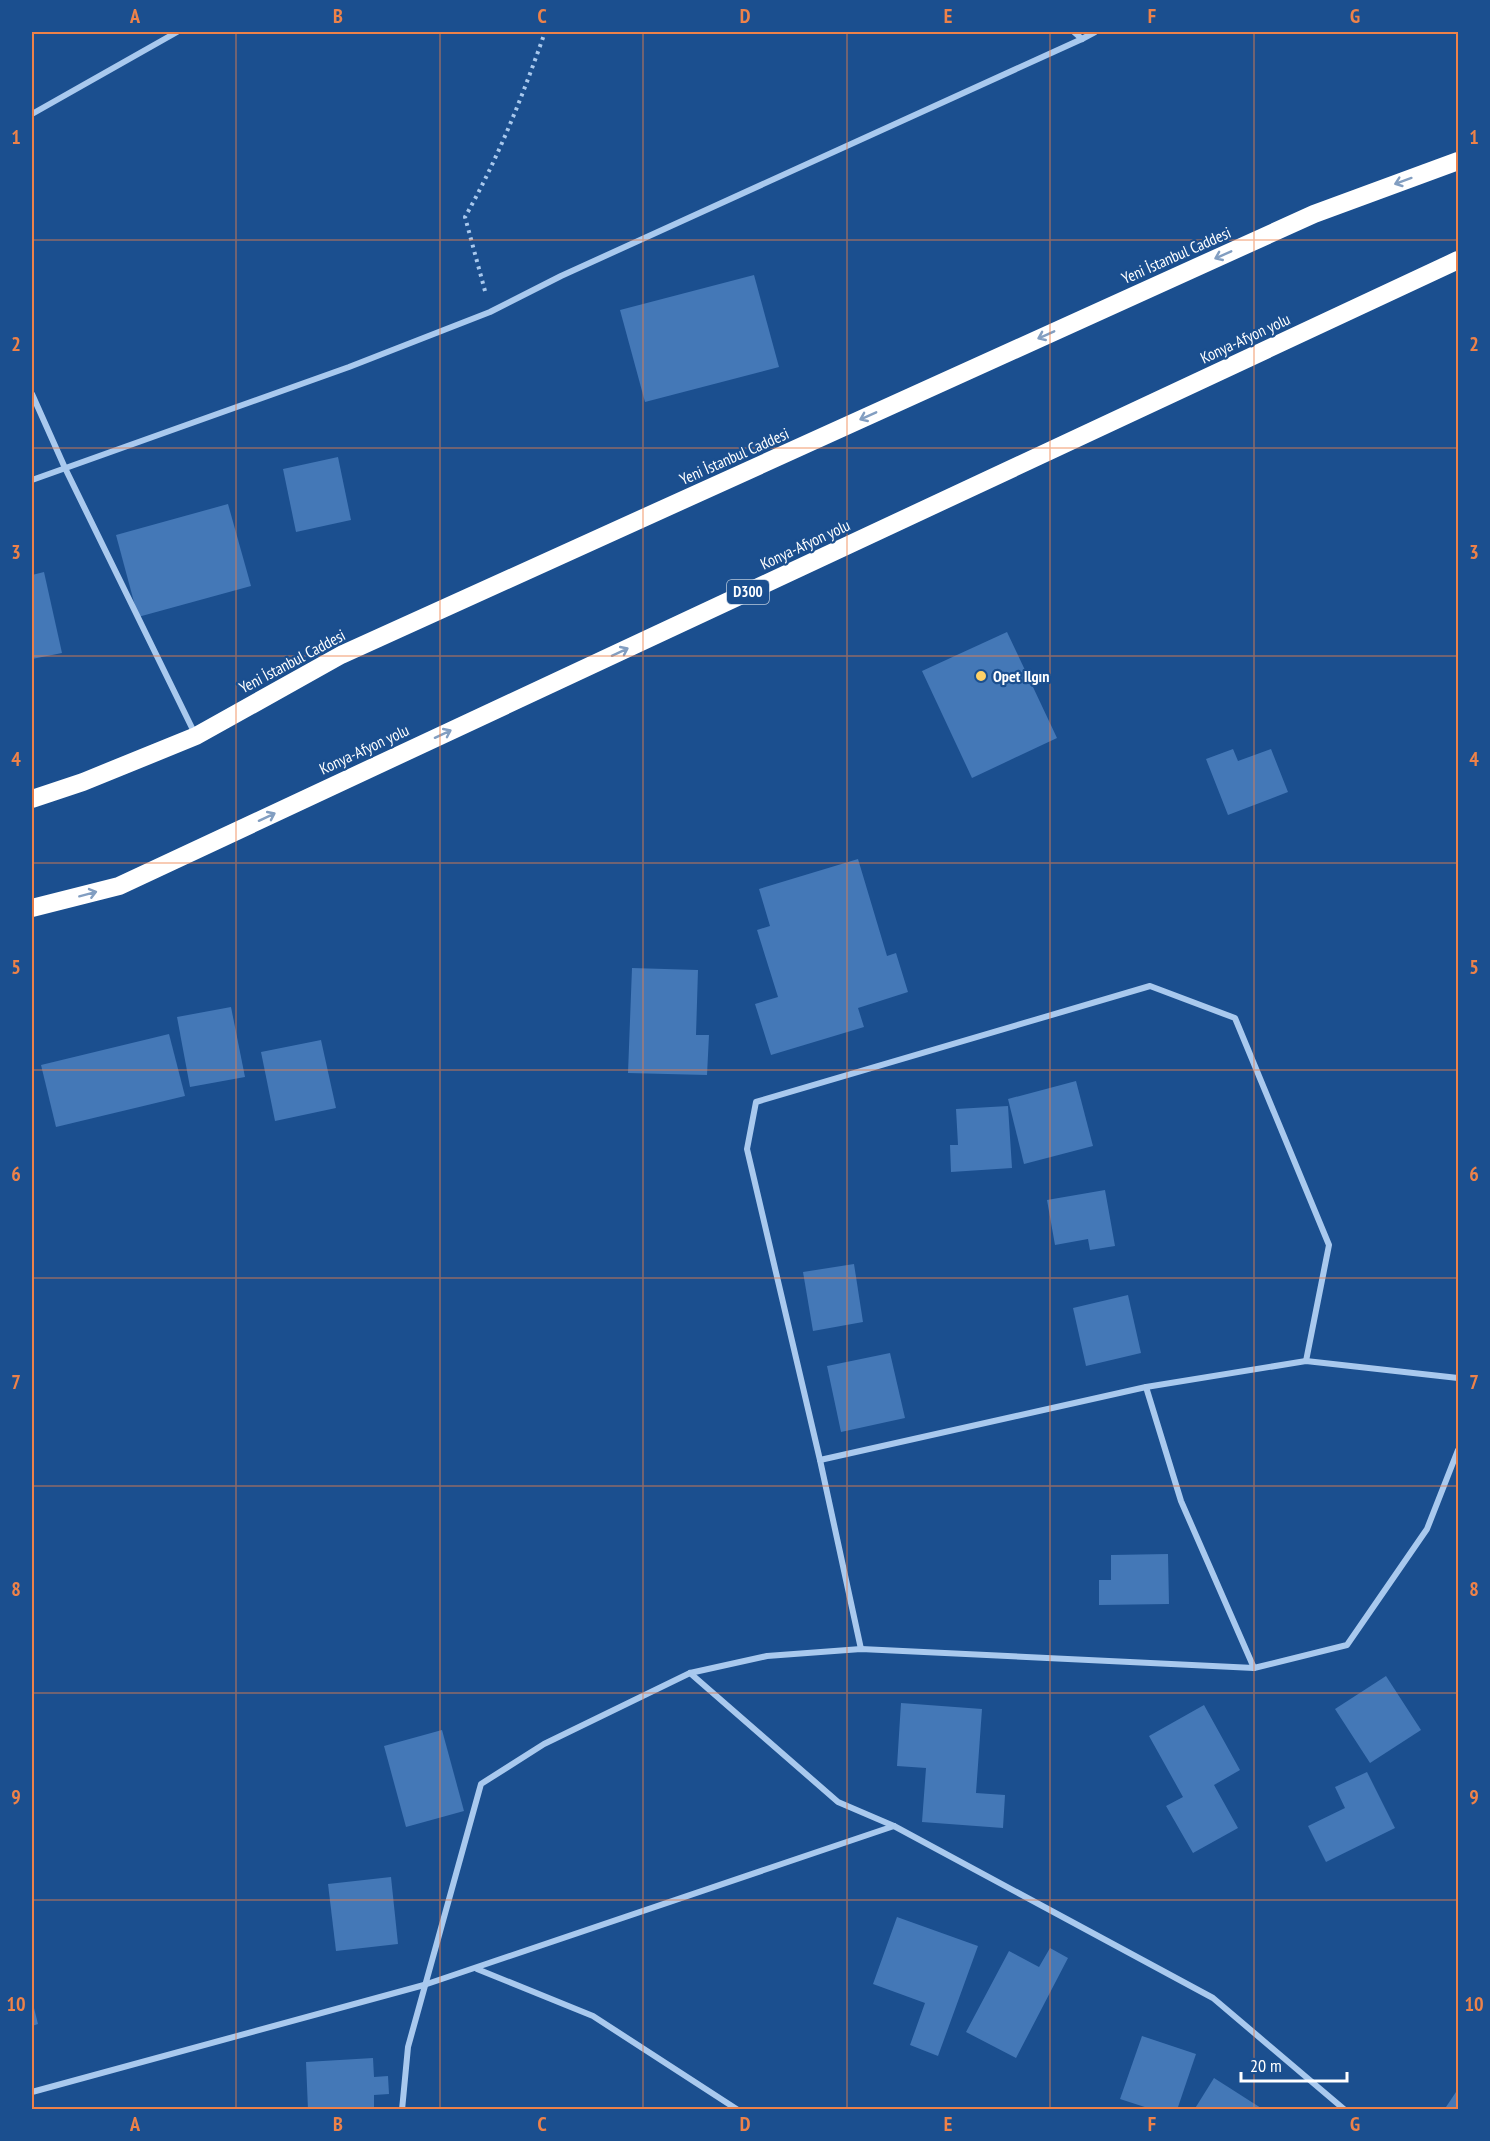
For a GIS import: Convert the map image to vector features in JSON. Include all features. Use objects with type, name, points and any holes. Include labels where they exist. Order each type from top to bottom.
[{"type":"highway","name":"Yeni İstanbul Caddesi","points":[[32,799],[83,782],[196,736],[351,650],[1314,214],[1458,161]]},
{"type":"highway","name":"Konya-Afyon yolu","points":[[32,908],[119,886],[1458,260]]},
{"type":"street","points":[[32,114],[177,32]]},
{"type":"street","points":[[1074,32],[1082,39]]},
{"type":"street","points":[[32,480],[348,367],[490,312],[561,276],[1095,32]]},
{"type":"street","points":[[32,394],[65,468],[196,736]]},
{"type":"street","points":[[861,1649],[820,1460],[747,1149],[756,1102],[1150,986],[1235,1018],[1329,1245],[1306,1361]]},
{"type":"street","points":[[820,1460],[1146,1387],[1306,1361],[1458,1378]]},
{"type":"street","points":[[1146,1387],[1181,1501],[1254,1668]]},
{"type":"street","points":[[402,2109],[408,2047],[481,1784],[544,1744],[690,1673],[767,1656],[861,1649],[1254,1668],[1347,1645],[1427,1528],[1458,1450]]},
{"type":"street","points":[[690,1673],[838,1802],[894,1826],[1212,1998],[1345,2109]]},
{"type":"street","points":[[32,2092],[477,1969],[894,1826]]},
{"type":"street","points":[[477,1969],[593,2016],[738,2109]]},
{"type":"path","points":[[490,312],[465,217],[483,184],[534,64],[545,32]]},
{"type":"building","points":[[754,275],[779,367],[645,402],[620,310]]},
{"type":"building","points":[[338,457],[351,520],[296,532],[283,469]]},
{"type":"building","points":[[228,504],[251,586],[138,617],[116,535]]},
{"type":"building","points":[[44,572],[62,653],[32,659],[32,575]]},
{"type":"building","points":[[1007,632],[1057,738],[972,778],[922,671]]},
{"type":"building","points":[[1233,749],[1238,761],[1271,749],[1288,792],[1228,815],[1206,759]]},
{"type":"building","points":[[858,859],[887,956],[896,953],[908,992],[858,1008],[864,1027],[771,1055],[755,1004],[778,997],[757,930],[770,926],[759,889]]},
{"type":"building","points":[[632,968],[698,970],[696,1035],[709,1035],[707,1075],[628,1073]]},
{"type":"building","points":[[231,1007],[245,1077],[190,1087],[177,1017]]},
{"type":"building","points":[[169,1034],[185,1096],[56,1127],[41,1065]]},
{"type":"building","points":[[321,1040],[336,1108],[275,1121],[261,1052]]},
{"type":"building","points":[[1076,1081],[1093,1146],[1024,1164],[1008,1099]]},
{"type":"building","points":[[1008,1106],[1012,1168],[951,1172],[950,1145],[958,1145],[956,1109]]},
{"type":"building","points":[[1105,1190],[1115,1246],[1090,1250],[1088,1239],[1055,1245],[1047,1200]]},
{"type":"building","points":[[854,1264],[863,1322],[813,1331],[803,1272]]},
{"type":"building","points":[[1128,1295],[1141,1353],[1086,1366],[1073,1308]]},
{"type":"building","points":[[890,1353],[905,1418],[841,1432],[827,1366]]},
{"type":"building","points":[[1168,1554],[1169,1604],[1099,1605],[1099,1580],[1111,1580],[1111,1555]]},
{"type":"building","points":[[1386,1676],[1421,1730],[1370,1763],[1335,1709]]},
{"type":"building","points":[[901,1703],[982,1709],[976,1793],[1005,1795],[1003,1828],[922,1822],[926,1768],[897,1766]]},
{"type":"building","points":[[1204,1705],[1240,1770],[1214,1785],[1238,1828],[1193,1853],[1166,1806],[1183,1797],[1149,1736]]},
{"type":"building","points":[[442,1730],[464,1811],[406,1827],[384,1746]]},
{"type":"building","points":[[1367,1772],[1395,1828],[1326,1862],[1308,1826],[1345,1808],[1335,1787]]},
{"type":"building","points":[[391,1877],[398,1944],[336,1951],[328,1884]]},
{"type":"building","points":[[897,1917],[978,1946],[938,2056],[910,2045],[925,2003],[873,1984]]},
{"type":"building","points":[[1050,1948],[1068,1958],[1016,2058],[966,2032],[1009,1951],[1039,1967]]},
{"type":"building","points":[[32,2000],[38,2024],[32,2026]]},
{"type":"building","points":[[1142,2036],[1196,2054],[1177,2110],[1154,2110],[1120,2099]]},
{"type":"building","points":[[373,2058],[374,2077],[388,2076],[389,2094],[374,2095],[374,2110],[308,2110],[306,2062]]},
{"type":"building","points":[[1214,2078],[1261,2108],[1260,2110],[1194,2110]]},
{"type":"building","points":[[1458,2089],[1458,2110],[1444,2110]]},
{"type":"place","name":"Opet Ilgın","points":[[981,676]]}]
